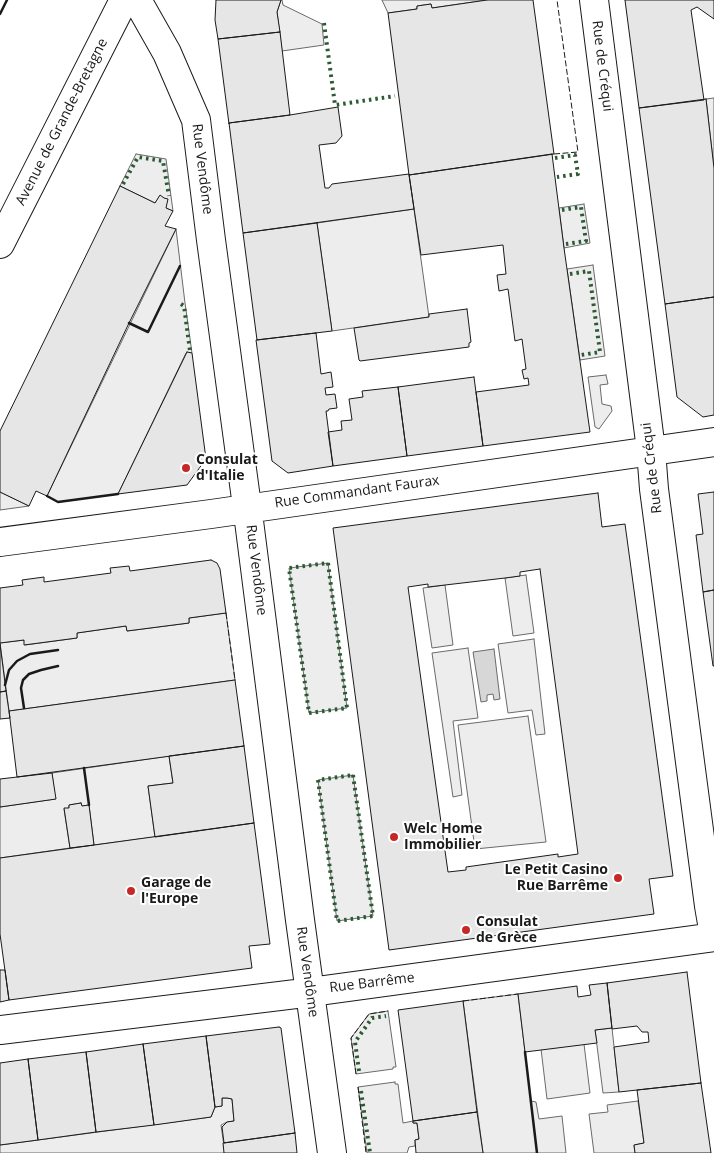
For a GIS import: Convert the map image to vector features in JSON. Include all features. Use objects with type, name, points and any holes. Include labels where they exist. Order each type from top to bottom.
[{"type":"street","name":"Avenue de Grande-Bretagne","points":[[0,244],[124,0]]},
{"type":"street","name":"Rue Vendôme","points":[[137,0],[168,53],[196,120],[332,1153]]},
{"type":"street","name":"Rue de Créqui","points":[[594,0],[654,489],[714,936]]},
{"type":"street","name":"Rue Commandant Faurax","points":[[0,542],[714,442]]},
{"type":"street","name":"Rue Barrême","points":[[0,1030],[310,992],[714,936]]},
{"type":"shaded area","points":[[281,0],[283,5],[322,24],[324,45],[282,51],[277,12]]},
{"type":"shaded area","points":[[382,0],[487,0],[432,8],[431,4],[417,6],[417,9],[388,13]]},
{"type":"shaded area","points":[[714,98],[714,168],[706,99]]},
{"type":"shaded area","points":[[136,154],[166,159],[173,211],[166,208],[164,198],[160,196],[155,203],[120,186]]},
{"type":"shaded area","points":[[584,204],[590,243],[564,248],[559,208]]},
{"type":"shaded area","points":[[414,209],[429,317],[332,331],[317,223]]},
{"type":"shaded area","points":[[176,229],[192,353],[186,353],[118,494],[58,502],[47,496]]},
{"type":"shaded area","points":[[593,265],[605,356],[580,360],[567,269]]},
{"type":"shaded area","points":[[606,375],[608,384],[600,385],[602,404],[611,406],[612,411],[599,429],[595,427],[588,377]]},
{"type":"shaded area","points":[[0,492],[29,506],[0,510]]},
{"type":"shaded area","points":[[328,563],[347,708],[309,713],[289,568]]},
{"type":"shaded area","points":[[526,575],[534,633],[513,636],[505,578]]},
{"type":"shaded area","points":[[445,585],[453,645],[432,648],[423,588]]},
{"type":"shaded area","points":[[226,613],[235,680],[9,711],[0,643],[24,640],[25,645],[77,638],[77,633],[126,626],[127,631],[189,623],[189,618]]},
{"type":"shaded area","points":[[534,639],[545,734],[536,735],[532,710],[508,713],[498,644]]},
{"type":"shaded area","points":[[468,648],[478,718],[453,721],[462,795],[453,797],[432,653]]},
{"type":"shaded area","points":[[494,649],[500,699],[494,700],[493,694],[487,695],[487,701],[481,702],[473,652]]},
{"type":"shaded area","points":[[528,716],[546,842],[475,849],[458,725]]},
{"type":"shaded area","points":[[169,756],[173,783],[148,786],[155,837],[94,845],[89,805],[82,806],[81,803],[69,805],[69,808],[64,809],[70,848],[0,858],[0,807],[55,799],[52,773]]},
{"type":"shaded area","points":[[353,775],[373,916],[337,921],[318,780]]},
{"type":"shaded area","points":[[518,994],[531,1101],[536,1102],[539,1119],[562,1116],[566,1153],[483,1153],[463,1001]]},
{"type":"shaded area","points":[[388,1011],[396,1067],[356,1074],[351,1038],[369,1014]]},
{"type":"shaded area","points":[[612,1028],[619,1092],[603,1093],[595,1030]]},
{"type":"shaded area","points":[[584,1044],[590,1093],[547,1099],[541,1049]]},
{"type":"shaded area","points":[[395,1082],[395,1084],[398,1084],[403,1123],[413,1121],[413,1123],[417,1123],[419,1139],[415,1140],[415,1146],[409,1147],[407,1153],[367,1153],[358,1087]]},
{"type":"shaded area","points":[[222,1098],[232,1099],[234,1121],[221,1125],[225,1153],[0,1153],[0,1145],[211,1117],[215,1107],[222,1106]]},
{"type":"shaded area","points":[[638,1101],[644,1143],[634,1145],[635,1153],[594,1153],[589,1114],[608,1112],[607,1105]]},
{"type":"building","points":[[216,0],[281,0],[277,12],[280,32],[218,39],[215,20]]},
{"type":"building","points":[[487,0],[533,0],[554,154],[409,175],[388,13],[417,9],[417,6],[431,4],[432,8]]},
{"type":"building","points":[[625,0],[714,0],[714,19],[697,7],[691,10],[704,100],[639,108]]},
{"type":"building","points":[[280,32],[290,115],[229,124],[218,39]]},
{"type":"building","points":[[706,99],[714,168],[714,297],[665,304],[639,108]]},
{"type":"building","points":[[338,107],[342,136],[336,143],[319,145],[325,188],[329,188],[332,184],[409,174],[414,209],[243,233],[229,123]]},
{"type":"building","points":[[552,154],[590,432],[483,446],[476,392],[529,385],[528,378],[524,379],[522,370],[526,369],[522,339],[515,341],[508,289],[499,291],[497,275],[506,274],[503,245],[421,255],[409,175]]},
{"type":"building","points":[[120,186],[155,203],[160,195],[168,199],[166,208],[173,211],[165,226],[176,229],[47,496],[36,491],[29,506],[0,492],[0,431]]},
{"type":"building","points":[[317,223],[332,331],[257,340],[243,233]]},
{"type":"building","points":[[714,297],[714,415],[703,417],[677,397],[665,304]]},
{"type":"building","points":[[467,309],[471,342],[469,347],[359,360],[354,328],[429,317],[429,314]]},
{"type":"building","points":[[316,333],[321,374],[331,372],[333,387],[325,388],[326,395],[335,394],[337,408],[326,411],[333,466],[288,473],[272,461],[256,340]]},
{"type":"building","points":[[187,352],[192,353],[206,459],[187,485],[118,494]]},
{"type":"building","points":[[474,377],[483,446],[407,456],[398,387]]},
{"type":"building","points":[[398,387],[407,456],[333,466],[328,432],[342,430],[341,421],[352,420],[349,399],[363,397],[362,391]]},
{"type":"building","points":[[714,492],[714,590],[703,592],[696,535],[703,534],[698,494]]},
{"type":"building","points":[[598,493],[602,527],[625,524],[673,876],[649,879],[654,914],[389,950],[333,528]],"holes":[[[540,569],[578,854],[558,857],[558,854],[466,867],[466,870],[448,872],[408,587],[428,584],[428,587],[520,576],[520,572]]]},
{"type":"building","points":[[211,560],[217,563],[220,569],[226,613],[189,618],[189,623],[127,631],[126,626],[77,633],[77,638],[24,645],[24,640],[0,643],[0,588],[23,585],[22,580],[44,577],[44,582],[111,573],[110,568],[129,566],[130,571]]},
{"type":"building","points":[[714,590],[714,666],[713,666],[703,592]]},
{"type":"building","points":[[0,644],[6,691],[0,692]]},
{"type":"building","points":[[235,680],[244,746],[17,777],[9,711]]},
{"type":"building","points":[[6,691],[10,718],[0,719],[0,692]]},
{"type":"building","points":[[244,746],[254,823],[155,837],[148,786],[173,783],[169,756]]},
{"type":"building","points":[[52,773],[56,799],[0,807],[0,779]]},
{"type":"building","points":[[81,803],[82,806],[89,805],[94,845],[70,848],[64,808]]},
{"type":"building","name":"Garage de l'Europe","points":[[254,823],[270,944],[249,946],[252,968],[9,1000],[0,934],[0,858]]},
{"type":"building","points":[[0,970],[5,970],[9,1000],[0,1002]]},
{"type":"building","points":[[687,972],[701,1083],[619,1092],[614,1047],[649,1042],[648,1032],[642,1032],[637,1026],[612,1029],[607,983]]},
{"type":"building","points":[[607,983],[612,1028],[595,1030],[597,1043],[525,1052],[518,994],[577,986],[578,997],[591,995],[589,985]]},
{"type":"building","points":[[463,1001],[477,1112],[413,1121],[398,1010]]},
{"type":"building","points":[[281,1028],[295,1133],[224,1143],[222,1127],[227,1122],[234,1121],[232,1099],[222,1098],[222,1106],[215,1107],[206,1036]]},
{"type":"building","points":[[206,1036],[215,1107],[211,1117],[154,1125],[143,1044]]},
{"type":"building","points":[[143,1044],[154,1125],[96,1132],[86,1052]]},
{"type":"building","points":[[86,1052],[96,1132],[38,1140],[28,1059]]},
{"type":"building","points":[[28,1059],[38,1140],[0,1145],[0,1063]]},
{"type":"building","points":[[701,1083],[711,1153],[635,1153],[634,1145],[644,1143],[637,1090]]},
{"type":"building","points":[[477,1112],[483,1153],[416,1153],[415,1140],[419,1139],[417,1123],[413,1123],[413,1121]]},
{"type":"building","points":[[295,1133],[297,1153],[224,1153],[223,1143]]},
{"type":"hedge","points":[[324,23],[335,105],[395,96]]},
{"type":"hedge","points":[[555,158],[575,155],[578,174],[557,177]]},
{"type":"hedge","points":[[123,184],[138,157],[163,161],[169,196]]},
{"type":"hedge","points":[[562,210],[581,207],[586,241],[566,244]]},
{"type":"hedge","points":[[570,274],[589,271],[600,352],[581,355]]},
{"type":"hedge","points":[[181,304],[184,306],[190,351]]},
{"type":"hedge","points":[[328,563],[347,708],[309,713],[289,568],[328,563]]},
{"type":"hedge","points":[[353,775],[373,916],[337,921],[318,780],[353,775]]},
{"type":"hedge","points":[[359,1071],[355,1042],[372,1018],[386,1016]]},
{"type":"hedge","points":[[361,1091],[370,1153]]},
{"type":"fence","points":[[554,154],[578,152],[557,0]]},
{"type":"fence","points":[[226,613],[235,680]]},
{"type":"fence","points":[[463,1001],[518,994]]},
{"type":"fence","points":[[356,1074],[351,1038],[369,1014],[388,1011]]},
{"type":"fence","points":[[358,1087],[366,1153]]},
{"type":"wall","points":[[0,14],[7,0]]},
{"type":"wall","points":[[129,323],[148,332],[180,266]]},
{"type":"wall","points":[[47,496],[58,502],[118,494]]},
{"type":"wall","points":[[5,685],[9,670],[17,661],[30,654],[58,650]]},
{"type":"wall","points":[[24,708],[21,688],[23,680],[29,674],[58,666]]},
{"type":"wall","points":[[84,768],[89,805]]},
{"type":"wall","points":[[525,1052],[537,1153]]},
{"type":"place","name":"Consulat d'Italie","points":[[186,468]]},
{"type":"place","name":"Welc Home Immobilier","points":[[394,837]]},
{"type":"place","name":"Le Petit Casino Rue Barrême","points":[[618,878]]},
{"type":"place","name":"Garage de l'Europe","points":[[131,891]]},
{"type":"place","name":"Consulat de Grèce","points":[[466,930]]}]
